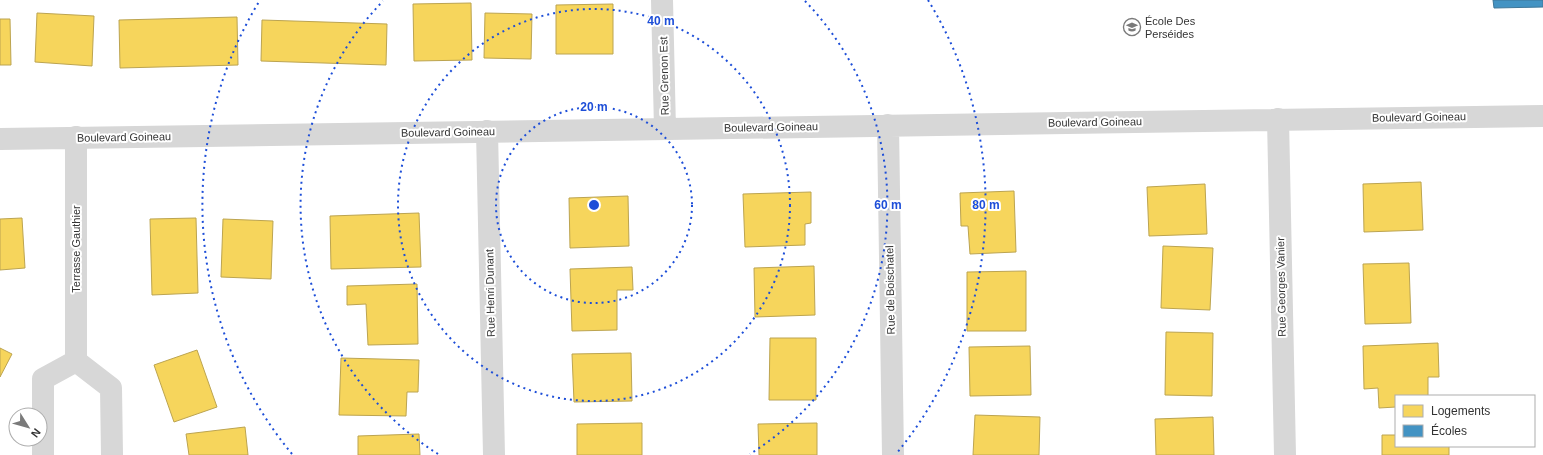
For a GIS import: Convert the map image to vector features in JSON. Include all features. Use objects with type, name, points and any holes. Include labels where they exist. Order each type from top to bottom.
[{"type":"street","name":"Rue Grenon Est","points":[[662,0],[665,129]]},
{"type":"street","name":"Boulevard Goineau","points":[[0,139],[1543,116]]},
{"type":"street","name":"Rue Georges Vanier","points":[[1278,119],[1285,455]]},
{"type":"street","name":"Rue de Boischatel","points":[[888,125],[893,455]]},
{"type":"street","name":"Rue Henri Dunant","points":[[487,131],[494,455]]},
{"type":"street","name":"Terrasse Gauthier","points":[[76,137],[76,361]]},
{"type":"street","points":[[43,455],[43,379],[76,361],[110,388],[112,455]]},
{"type":"building: Logements","points":[[471,3],[472,60],[414,61],[413,4]]},
{"type":"building: Logements","points":[[613,4],[613,54],[556,54],[556,5]]},
{"type":"building: Logements","points":[[37,13],[94,16],[92,66],[35,62]]},
{"type":"building: Logements","points":[[485,13],[532,14],[531,59],[484,58]]},
{"type":"building: Logements","points":[[237,17],[238,65],[120,68],[119,20]]},
{"type":"building: Logements","points":[[0,19],[10,19],[11,65],[0,65]]},
{"type":"building: Logements","points":[[262,20],[387,24],[386,65],[261,61]]},
{"type":"building: Logements","points":[[1421,182],[1423,230],[1364,232],[1363,184]]},
{"type":"building: Logements","points":[[1205,184],[1207,234],[1149,236],[1147,187]]},
{"type":"building: Logements","points":[[1014,191],[1016,252],[970,254],[968,226],[961,226],[960,193]]},
{"type":"building: Logements","points":[[811,192],[811,223],[805,224],[805,245],[745,247],[743,194]]},
{"type":"building: Logements","points":[[628,196],[629,246],[570,248],[569,198]]},
{"type":"building: Logements","points":[[419,213],[421,267],[331,269],[330,216]]},
{"type":"building: Logements","points":[[22,218],[25,268],[0,270],[0,219]]},
{"type":"building: Logements","points":[[196,218],[198,293],[152,295],[150,219]]},
{"type":"building: Logements","points":[[223,219],[273,221],[271,279],[221,277]]},
{"type":"building: Logements","points":[[1163,246],[1213,248],[1210,310],[1161,308]]},
{"type":"building: Logements","points":[[1409,263],[1411,323],[1365,324],[1363,264]]},
{"type":"building: Logements","points":[[814,266],[815,315],[755,317],[754,268]]},
{"type":"building: Logements","points":[[632,267],[633,290],[617,290],[617,330],[572,331],[570,269]]},
{"type":"building: Logements","points":[[1026,271],[1026,331],[967,331],[967,272]]},
{"type":"building: Logements","points":[[417,284],[418,344],[368,345],[366,304],[347,305],[347,286]]},
{"type":"building: Logements","points":[[1166,332],[1213,333],[1212,396],[1165,395]]},
{"type":"building: Logements","points":[[770,338],[816,338],[816,400],[769,400]]},
{"type":"building: Logements","points":[[1438,343],[1439,377],[1428,377],[1428,395],[1395,395],[1395,407],[1379,408],[1378,388],[1364,389],[1363,346]]},
{"type":"building: Logements","points":[[1030,346],[1031,395],[970,396],[969,347]]},
{"type":"building: Logements","points":[[0,348],[12,354],[0,377]]},
{"type":"building: Logements","points":[[197,350],[217,407],[174,422],[154,365]]},
{"type":"building: Logements","points":[[631,353],[632,401],[574,402],[572,354]]},
{"type":"building: Logements","points":[[341,358],[419,360],[418,392],[407,392],[406,416],[339,415]]},
{"type":"building: Logements","points":[[975,415],[1040,417],[1039,455],[973,455]]},
{"type":"building: Logements","points":[[1213,417],[1214,455],[1156,455],[1155,419]]},
{"type":"building: Logements","points":[[642,423],[642,455],[577,455],[577,424]]},
{"type":"building: Logements","points":[[817,423],[817,455],[759,455],[758,424]]},
{"type":"building: Logements","points":[[245,427],[248,455],[189,455],[186,434]]},
{"type":"building: Logements","points":[[419,434],[420,455],[358,455],[358,436]]},
{"type":"building: Logements","points":[[1382,435],[1395,435],[1395,447],[1449,447],[1449,455],[1382,455]]},
{"type":"building: Écoles","points":[[1493,0],[1543,0],[1543,7],[1494,8]]},
{"type":"place","name":"École Des Perséides","points":[[1132,27]]}]
